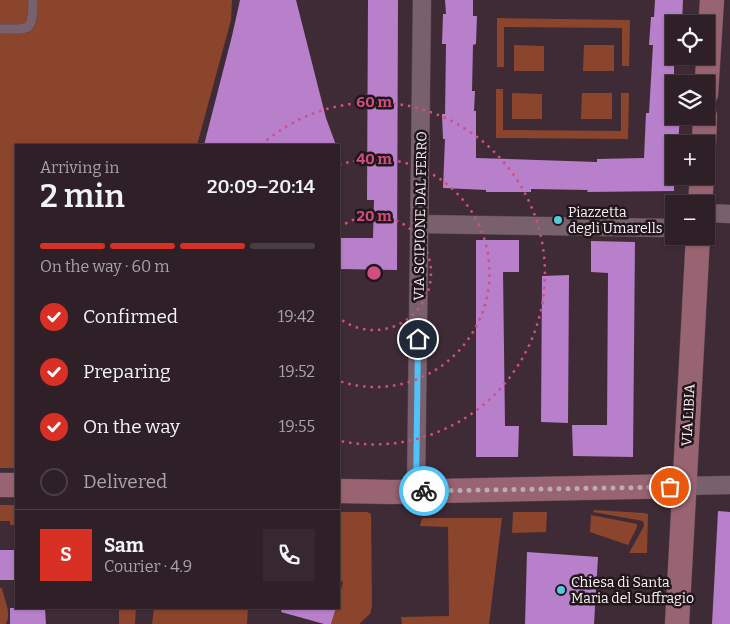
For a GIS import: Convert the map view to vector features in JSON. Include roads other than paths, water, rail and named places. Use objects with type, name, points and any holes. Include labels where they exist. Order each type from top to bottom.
[{"type":"street","name":"VIA SCIPIONE DAL FERRO","points":[[416,492],[422,0]]},
{"type":"street","points":[[707,75],[712,0]]},
{"type":"street","points":[[715,214],[730,214]]},
{"type":"street","points":[[420,224],[665,228]]},
{"type":"street","name":"VIA LIBIA","points":[[677,624],[697,245]]},
{"type":"street","points":[[0,485],[15,485]]},
{"type":"street","points":[[340,492],[730,485]]},
{"type":"lane","points":[[0,30],[30,27],[33,21],[33,0]]},
{"type":"place","name":"Piazzetta degli Umarells","points":[[558,220]]},
{"type":"place","name":"Chiesa di Santa Maria del Suffragio","points":[[561,590]]}]
